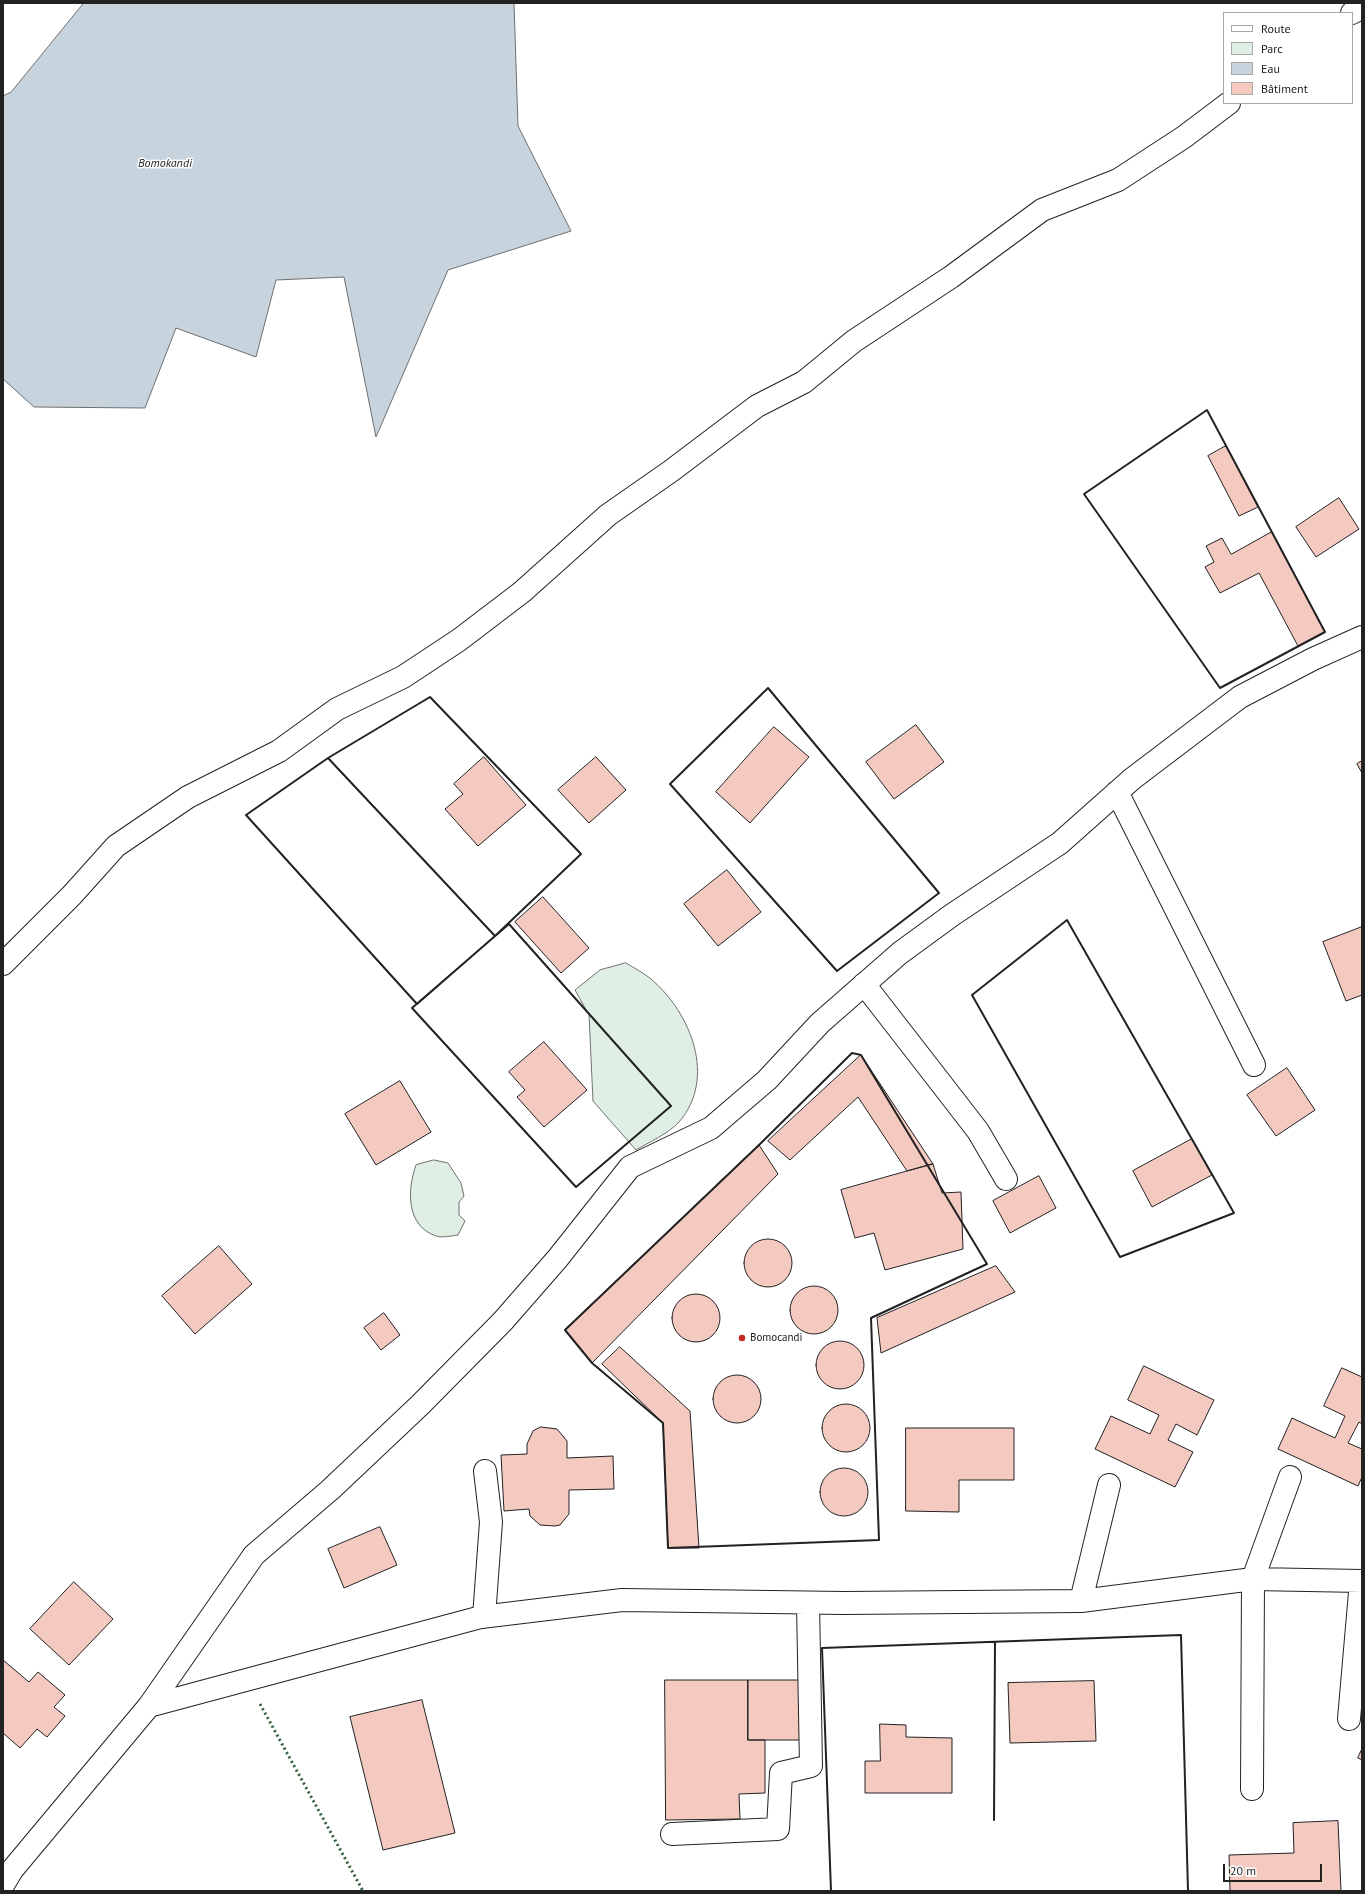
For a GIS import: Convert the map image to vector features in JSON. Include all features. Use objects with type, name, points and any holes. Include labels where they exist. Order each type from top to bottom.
[{"type":"street","points":[[1353,12],[1362,7]]},
{"type":"street","points":[[3,964],[72,895],[116,846],[188,797],[279,751],[337,709],[403,676],[459,640],[522,592],[608,515],[672,471],[757,406],[804,382],[854,341],[951,277],[1042,210],[1118,180],[1184,137],[1228,104]]},
{"type":"street","points":[[3,1885],[12,1870],[149,1706],[254,1555],[330,1490],[420,1405],[498,1326],[558,1258],[630,1167],[712,1128],[767,1080],[820,1023],[900,952],[946,919],[1060,843],[1117,792],[1240,696],[1313,659],[1362,637]]},
{"type":"street","points":[[1117,792],[1254,1065]]},
{"type":"street","points":[[864,984],[978,1131],[1006,1179]]},
{"type":"street","points":[[484,1471],[491,1522],[484,1617]]},
{"type":"street","points":[[1252,1789],[1253,1579],[1290,1477]]},
{"type":"street","points":[[1081,1601],[1109,1485]]},
{"type":"street","points":[[149,1706],[484,1617],[622,1600],[808,1602],[1081,1601],[1253,1579],[1362,1581],[1349,1719]]},
{"type":"street","points":[[672,1834],[778,1829],[781,1773],[811,1766],[808,1602]]},
{"type":"green space","points":[[626,963],[651,979],[665,993],[678,1010],[694,1047],[697,1066],[696,1086],[690,1105],[679,1122],[664,1134],[636,1150],[593,1101],[589,1015],[575,990],[600,970]]},
{"type":"green space","points":[[434,1160],[448,1163],[461,1183],[464,1196],[459,1202],[459,1215],[465,1221],[458,1235],[438,1237],[426,1231],[414,1216],[410,1196],[416,1165]]},
{"type":"water","name":"Bomokandi","points":[[84,3],[514,3],[518,126],[571,231],[448,270],[376,437],[344,277],[276,280],[256,357],[176,328],[145,408],[34,407],[3,379],[3,96],[11,92]]},
{"type":"building","points":[[1226,446],[1258,507],[1239,516],[1208,456]]},
{"type":"building","points":[[1339,498],[1359,529],[1316,557],[1296,527]]},
{"type":"building","points":[[1272,532],[1325,632],[1298,646],[1259,573],[1220,593],[1205,567],[1214,562],[1206,546],[1222,538],[1231,554]]},
{"type":"building","points":[[916,725],[944,762],[894,799],[866,762]]},
{"type":"building","points":[[774,727],[809,757],[750,823],[716,792]]},
{"type":"building","points":[[484,757],[526,805],[478,846],[445,809],[463,794],[454,784]]},
{"type":"building","points":[[596,757],[626,790],[589,823],[558,790]]},
{"type":"building","points":[[1362,761],[1362,773],[1357,764]]},
{"type":"building","points":[[727,870],[761,912],[718,946],[684,904]]},
{"type":"building","points":[[543,897],[589,948],[561,973],[515,922]]},
{"type":"building","points":[[1362,927],[1362,995],[1346,1001],[1323,942]]},
{"type":"building","points":[[544,1042],[587,1090],[544,1127],[517,1097],[525,1090],[509,1072]]},
{"type":"building","points":[[861,1055],[933,1164],[907,1171],[858,1097],[790,1160],[768,1141]]},
{"type":"building","points":[[1287,1068],[1315,1110],[1276,1136],[1247,1095]]},
{"type":"building","points":[[400,1081],[431,1132],[376,1165],[345,1114]]},
{"type":"building","points":[[1192,1139],[1212,1175],[1152,1207],[1133,1171]]},
{"type":"building","points":[[759,1145],[778,1174],[592,1363],[565,1330]]},
{"type":"building","points":[[933,1164],[942,1193],[961,1192],[963,1249],[885,1270],[874,1233],[855,1238],[841,1190]]},
{"type":"building","points":[[1039,1176],[1056,1208],[1010,1233],[993,1201]]},
{"type":"building","points":[[768,1239],[777,1241],[785,1246],[790,1254],[792,1263],[790,1272],[785,1280],[777,1285],[768,1287],[759,1285],[751,1280],[746,1272],[744,1263],[746,1254],[751,1246],[759,1241]]},
{"type":"building","points":[[219,1246],[252,1284],[195,1334],[162,1296]]},
{"type":"building","points":[[996,1266],[1015,1292],[881,1353],[877,1318]]},
{"type":"building","points":[[814,1286],[823,1288],[831,1293],[836,1301],[838,1310],[836,1319],[831,1327],[823,1332],[814,1334],[805,1332],[797,1327],[792,1319],[790,1310],[792,1301],[797,1293],[805,1288]]},
{"type":"building","points":[[696,1294],[705,1296],[713,1301],[718,1309],[720,1318],[718,1327],[713,1335],[705,1340],[696,1342],[687,1340],[679,1335],[674,1327],[672,1318],[674,1309],[679,1301],[687,1296]]},
{"type":"building","points":[[384,1313],[400,1335],[381,1350],[364,1328]]},
{"type":"building","points":[[840,1341],[849,1343],[857,1348],[862,1356],[864,1365],[862,1374],[857,1382],[849,1387],[840,1389],[831,1387],[823,1382],[818,1374],[816,1365],[818,1356],[823,1348],[831,1343]]},
{"type":"building","points":[[620,1347],[690,1411],[699,1548],[668,1548],[663,1423],[602,1364]]},
{"type":"building","points":[[1144,1366],[1214,1400],[1197,1435],[1176,1424],[1168,1440],[1193,1452],[1175,1487],[1095,1449],[1111,1416],[1150,1434],[1159,1415],[1128,1400]]},
{"type":"building","points":[[1342,1368],[1362,1377],[1362,1424],[1359,1422],[1348,1443],[1362,1449],[1362,1477],[1358,1486],[1278,1449],[1292,1418],[1335,1438],[1345,1416],[1324,1406]]},
{"type":"building","points":[[737,1375],[746,1377],[754,1382],[759,1390],[761,1399],[759,1408],[754,1416],[746,1421],[737,1423],[728,1421],[720,1416],[715,1408],[713,1399],[715,1390],[720,1382],[728,1377]]},
{"type":"building","points":[[846,1404],[855,1406],[863,1411],[868,1419],[870,1428],[868,1437],[863,1445],[855,1450],[846,1452],[837,1450],[829,1445],[824,1437],[822,1428],[824,1419],[829,1411],[837,1406]]},
{"type":"building","points":[[541,1427],[557,1429],[567,1441],[567,1458],[613,1456],[614,1489],[569,1490],[569,1514],[560,1525],[555,1526],[540,1525],[530,1516],[529,1509],[504,1511],[501,1455],[527,1454],[527,1444],[533,1431]]},
{"type":"building","points":[[906,1428],[1014,1428],[1014,1480],[959,1480],[959,1512],[906,1511]]},
{"type":"building","points":[[844,1468],[853,1470],[861,1475],[866,1483],[868,1492],[866,1501],[861,1509],[853,1514],[844,1516],[835,1514],[827,1509],[822,1501],[820,1492],[822,1483],[827,1475],[835,1470]]},
{"type":"building","points":[[380,1527],[397,1565],[344,1588],[328,1549]]},
{"type":"building","points":[[74,1582],[113,1619],[69,1665],[30,1629]]},
{"type":"building","points":[[3,1660],[29,1682],[38,1672],[65,1695],[54,1707],[65,1716],[47,1737],[37,1729],[20,1748],[3,1733]]},
{"type":"building","points":[[665,1680],[748,1680],[748,1740],[765,1740],[765,1793],[739,1794],[740,1819],[666,1820]]},
{"type":"building","points":[[748,1680],[799,1680],[800,1740],[748,1740]]},
{"type":"building","points":[[1094,1681],[1096,1741],[1010,1743],[1008,1683]]},
{"type":"building","points":[[422,1700],[455,1833],[383,1850],[350,1717]]},
{"type":"building","points":[[880,1724],[906,1725],[906,1737],[952,1738],[952,1793],[865,1793],[865,1761],[880,1761]]},
{"type":"building","points":[[1362,1749],[1362,1760],[1358,1758]]},
{"type":"building","points":[[1338,1821],[1341,1891],[1230,1891],[1229,1855],[1294,1853],[1293,1823]]},
{"type":"hedge","points":[[260,1704],[363,1891]]},
{"type":"wall","points":[[1207,410],[1325,632],[1220,688],[1084,494],[1207,410]]},
{"type":"wall","points":[[768,688],[939,893],[837,971],[670,784],[768,688]]},
{"type":"wall","points":[[430,697],[581,854],[495,936],[328,758],[430,697]]},
{"type":"wall","points":[[328,758],[495,936],[417,1004],[246,815],[328,758]]},
{"type":"wall","points":[[1067,920],[1234,1213],[1120,1257],[972,995],[1067,920]]},
{"type":"wall","points":[[509,924],[671,1106],[576,1187],[412,1008],[509,924]]},
{"type":"wall","points":[[852,1053],[861,1055],[987,1264],[871,1318],[879,1540],[668,1548],[663,1423],[592,1363],[565,1330],[759,1145],[852,1053]]},
{"type":"wall","points":[[831,1891],[822,1648],[1181,1635],[1188,1891]]},
{"type":"wall","points":[[994,1820],[995,1642]]},
{"type":"place","name":"Bomocandi","points":[[742,1338]]}]
